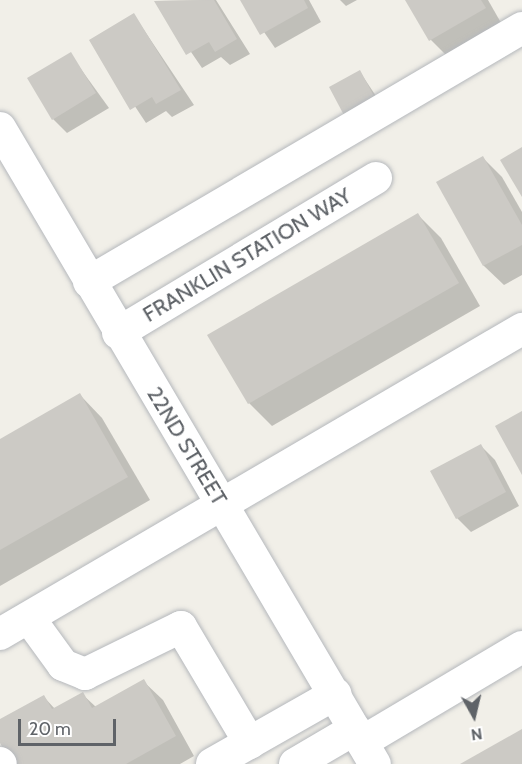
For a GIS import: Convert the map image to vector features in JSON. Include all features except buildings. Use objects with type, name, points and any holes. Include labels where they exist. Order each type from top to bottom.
[{"type":"street","points":[[89,282],[522,28]]},
{"type":"street","name":"22ND STREET","points":[[0,128],[118,333],[222,502],[364,745]]},
{"type":"street","name":"FRANKLIN STATION WAY","points":[[118,333],[376,178]]},
{"type":"street","points":[[0,634],[222,502],[522,329]]},
{"type":"street","points":[[29,618],[63,665],[86,674],[181,627],[250,743]]},
{"type":"street","points":[[295,764],[364,745],[522,647]]},
{"type":"street","points":[[212,764],[335,694]]}]
